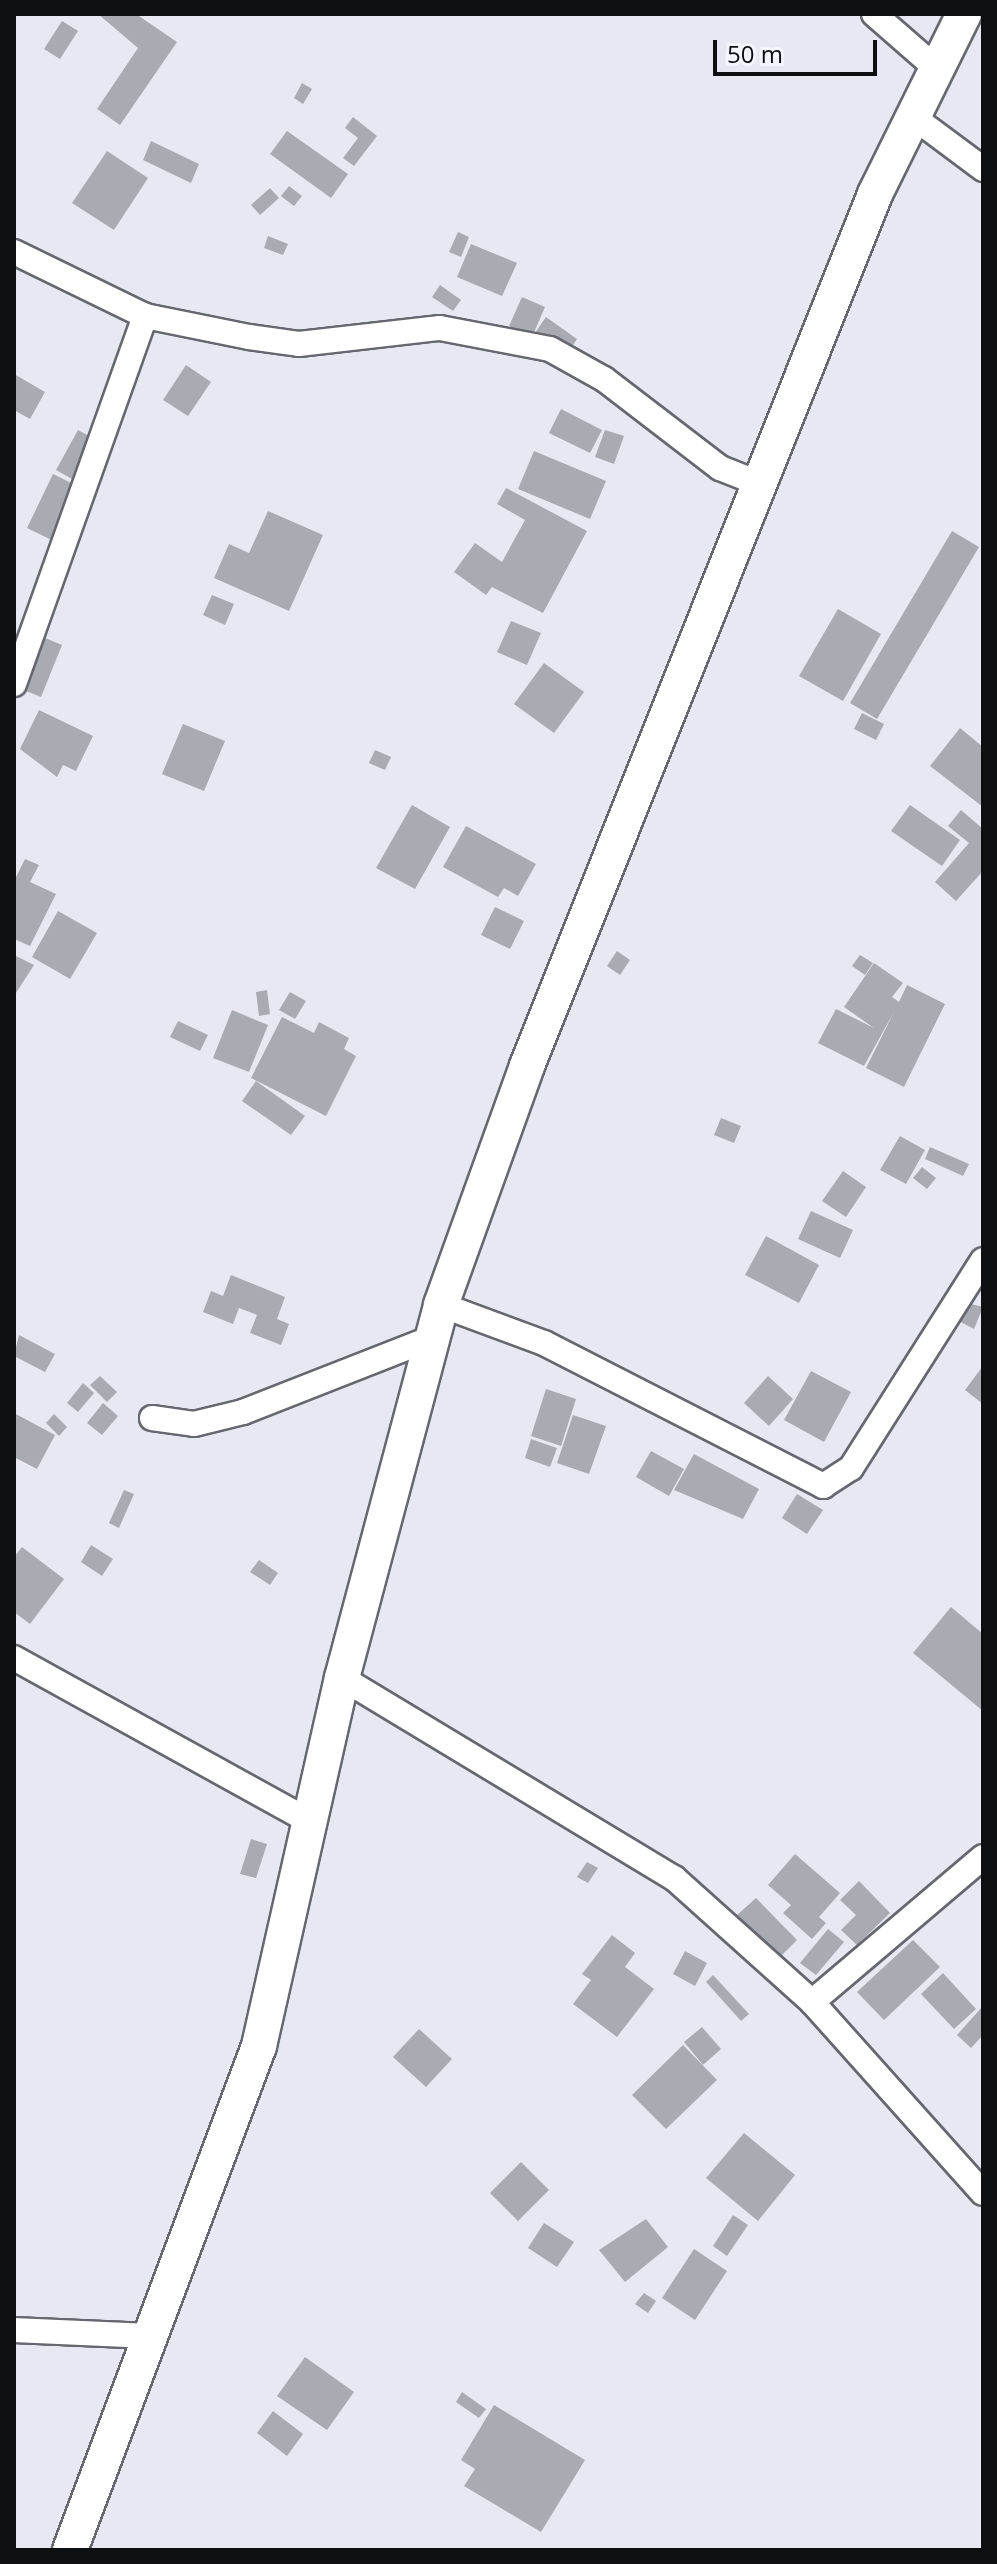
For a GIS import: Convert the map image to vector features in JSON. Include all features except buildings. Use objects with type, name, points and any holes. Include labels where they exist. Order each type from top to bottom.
[{"type":"street","points":[[874,14],[936,68]]},
{"type":"street","points":[[70,2550],[259,2046],[342,1678],[441,1305],[527,1066],[912,116],[964,14]]},
{"type":"street","points":[[912,116],[983,169]]},
{"type":"street","points":[[14,252],[145,316],[299,344],[440,328],[550,349],[604,379],[720,468],[763,485]]},
{"type":"street","points":[[14,684],[145,316]]},
{"type":"street","points":[[441,1305],[544,1343],[823,1486],[851,1468],[983,1260]]},
{"type":"street","points":[[152,1418],[194,1424],[243,1412],[432,1338]]},
{"type":"street","points":[[14,1658],[308,1820]]},
{"type":"street","points":[[342,1678],[674,1878],[812,2002],[983,2193]]},
{"type":"street","points":[[812,2002],[983,1857]]},
{"type":"street","points":[[14,2330],[149,2336]]}]
